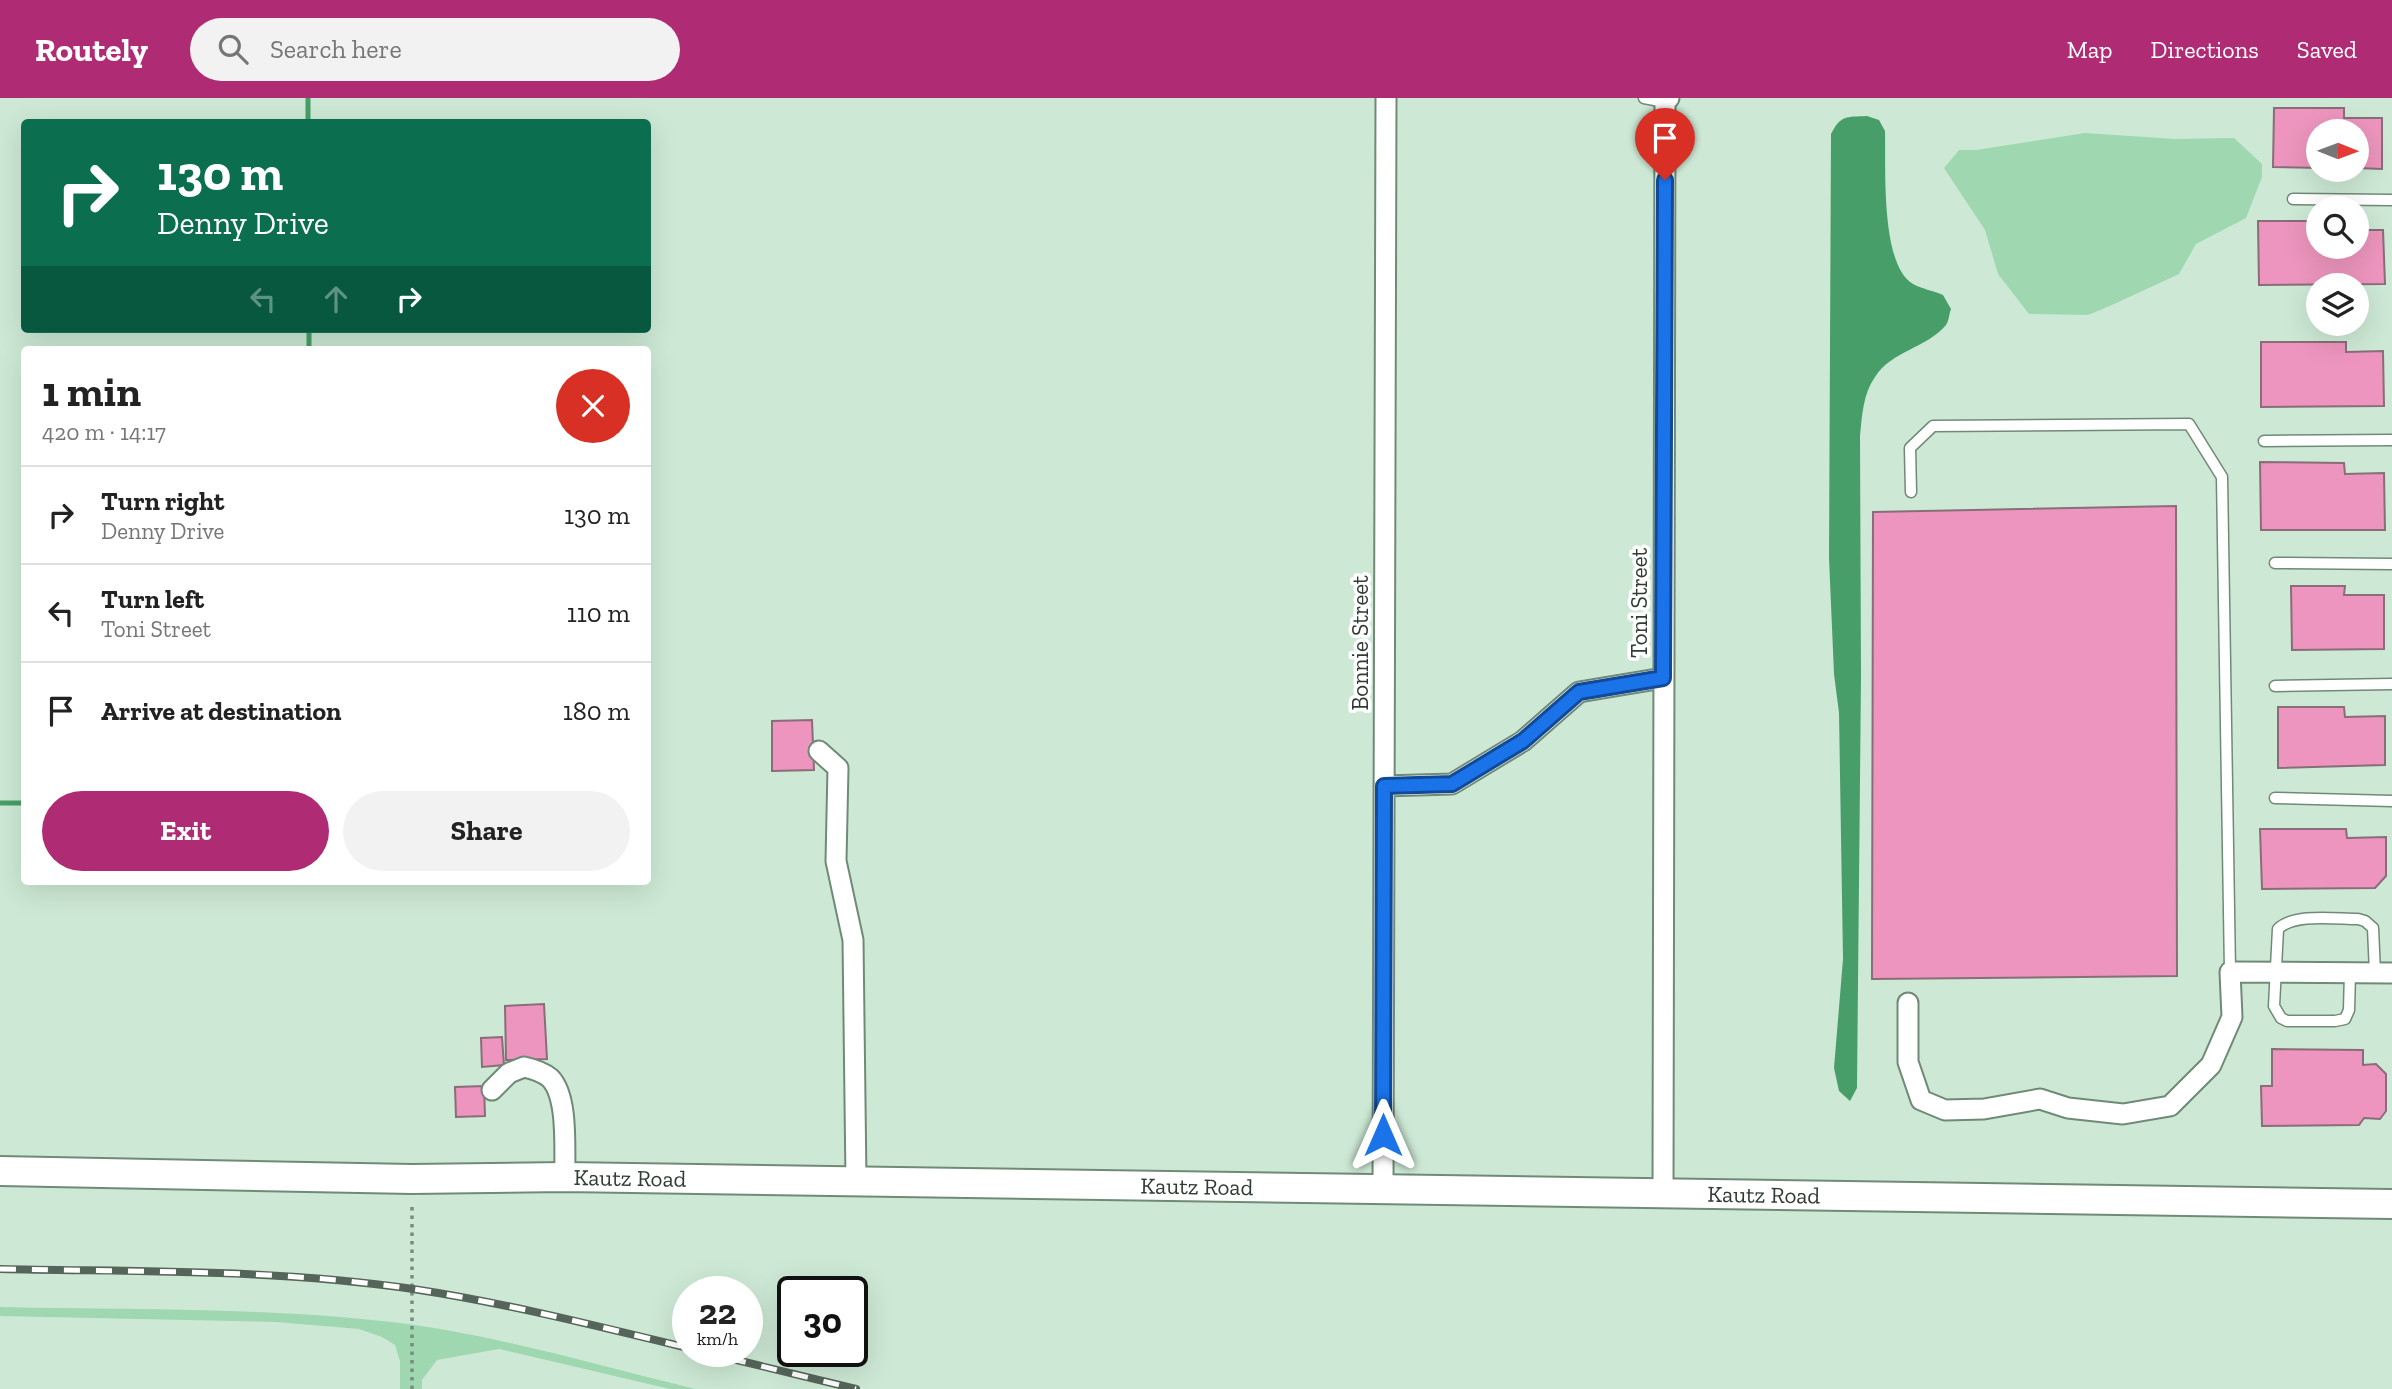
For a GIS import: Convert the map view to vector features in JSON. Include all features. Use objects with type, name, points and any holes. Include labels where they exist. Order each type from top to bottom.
[{"type":"street","name":"Bonnie Street","points":[[1383,1189],[1386,98]]},
{"type":"street","name":"Toni Street","points":[[1663,1193],[1667,100]]},
{"type":"street","points":[[1384,786],[1452,784],[1523,741],[1579,692],[1663,678]]},
{"type":"street","points":[[819,751],[838,768],[836,861],[853,940],[856,1181]]},
{"type":"street","points":[[1908,1003],[1908,1062],[1921,1100],[1945,1110],[1984,1109],[2040,1099],[2067,1108],[2123,1114],[2169,1106],[2211,1065],[2232,1017],[2230,972],[2383,973]]},
{"type":"street","points":[[492,1090],[509,1073],[524,1067],[551,1079],[559,1093],[563,1109],[565,1177]]},
{"type":"street","name":"Kautz Road","points":[[0,1171],[412,1179],[565,1177],[2392,1204]]},
{"type":"lane","points":[[1644,98],[1667,100]]},
{"type":"lane","points":[[2293,199],[2392,200]]},
{"type":"lane","points":[[1911,492],[1910,448],[1933,426],[2189,424],[2221,477],[2230,972]]},
{"type":"lane","points":[[2264,441],[2392,440]]},
{"type":"lane","points":[[2276,563],[2392,564]]},
{"type":"lane","points":[[2275,686],[2392,684]]},
{"type":"lane","points":[[2275,798],[2392,801]]},
{"type":"lane","points":[[2350,973],[2349,1010],[2344,1019],[2287,1021],[2281,1018],[2274,1006],[2278,929],[2285,922],[2299,919],[2365,921],[2373,928],[2383,973]]},
{"type":"path","points":[[412,1179],[412,1389]]},
{"type":"shaded area","points":[[1867,116],[1879,120],[1885,131],[1887,214],[1895,257],[1902,273],[1913,284],[1943,295],[1951,309],[1947,323],[1938,333],[1882,368],[1868,391],[1862,413],[1857,1088],[1850,1101],[1839,1091],[1834,1068],[1843,959],[1839,713],[1834,674],[1829,558],[1831,134],[1845,118]]},
{"type":"shaded area","points":[[2085,133],[2175,139],[2234,138],[2262,164],[2262,177],[2246,218],[2196,244],[2179,274],[2088,315],[2029,314],[1998,274],[1985,230],[1944,168],[1959,150],[1976,150]]},
{"type":"shaded area","points":[[0,1307],[245,1311],[391,1322],[507,1342],[696,1389],[670,1389],[499,1349],[437,1360],[422,1380],[422,1389],[400,1389],[400,1361],[395,1345],[359,1329],[276,1322],[0,1316]]},
{"type":"building","points":[[2274,108],[2344,108],[2344,118],[2382,118],[2382,169],[2370,169],[2370,119],[2306,119],[2306,168],[2273,167]]},
{"type":"building","points":[[2258,221],[2306,221],[2306,259],[2369,259],[2369,230],[2383,230],[2385,284],[2369,284],[2369,273],[2306,273],[2306,285],[2259,285]]},
{"type":"building","points":[[2261,342],[2346,342],[2346,352],[2383,351],[2384,406],[2261,407]]},
{"type":"building","points":[[2260,462],[2344,463],[2345,474],[2384,473],[2385,530],[2261,530]]},
{"type":"building","points":[[2176,506],[2177,976],[1872,979],[1873,512]]},
{"type":"building","points":[[2291,586],[2345,586],[2344,595],[2384,595],[2384,649],[2292,650]]},
{"type":"building","points":[[2278,707],[2344,707],[2345,717],[2385,716],[2385,765],[2278,768]]},
{"type":"building","points":[[812,720],[814,770],[772,771],[772,721]]},
{"type":"building","points":[[2260,829],[2346,829],[2347,838],[2386,837],[2386,876],[2375,888],[2262,889]]},
{"type":"building","points":[[544,1004],[547,1059],[506,1060],[505,1006]]},
{"type":"building","points":[[502,1037],[504,1065],[482,1067],[481,1038]]},
{"type":"building","points":[[2272,1049],[2363,1050],[2363,1065],[2376,1064],[2386,1074],[2386,1111],[2380,1119],[2364,1118],[2359,1125],[2262,1126],[2261,1086],[2272,1086]]},
{"type":"building","points":[[484,1086],[485,1116],[456,1117],[455,1087]]},
{"type":"waterway","points":[[308,98],[308,119]]},
{"type":"waterway","points":[[309,333],[309,346]]},
{"type":"waterway","points":[[0,803],[21,803]]},
{"type":"railway","points":[[0,1269],[259,1275],[362,1283],[482,1301],[672,1344]]},
{"type":"railway","points":[[763,1366],[856,1389]]},
{"type":"route","points":[[1383,1135],[1384,786],[1452,784],[1523,741],[1579,692],[1663,678],[1665,180]]}]
